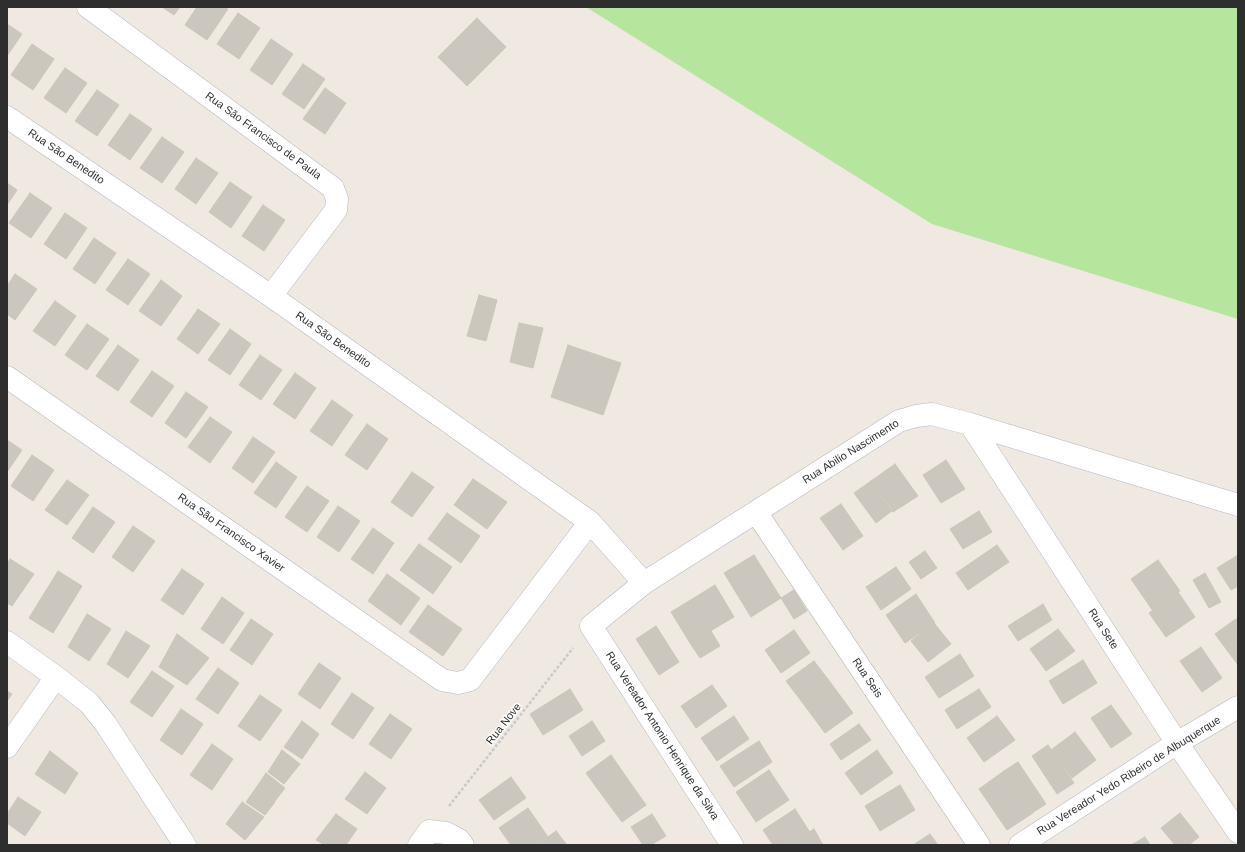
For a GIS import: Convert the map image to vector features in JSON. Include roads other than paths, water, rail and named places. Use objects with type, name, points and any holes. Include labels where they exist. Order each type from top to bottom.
[{"type":"street","name":"Rua São Francisco de Paula","points":[[88,7],[333,188],[337,199],[336,210],[271,296]]},
{"type":"street","name":"Rua São Benedito","points":[[7,117],[271,296],[590,522],[644,583]]},
{"type":"street","name":"Rua São Francisco Xavier","points":[[7,377],[442,680],[458,683],[470,680],[590,522]]},
{"type":"street","name":"Rua Abilio Nascimento","points":[[591,626],[644,583],[899,421],[916,416],[932,414],[970,424],[1238,504]]},
{"type":"street","name":"Rua Sete","points":[[970,424],[1177,743],[1238,832]]},
{"type":"street","name":"Rua Seis","points":[[756,512],[979,845]]},
{"type":"street","name":"Rua Vereador Antonio Henrique da Silva","points":[[591,626],[732,845]]},
{"type":"street","points":[[7,642],[89,703],[105,723],[185,845]]},
{"type":"street","points":[[7,748],[56,677]]},
{"type":"street","name":"Rua Vereador Yedo Ribeiro de Albuquerque","points":[[1020,845],[1177,743],[1238,708]]},
{"type":"street","points":[[424,838],[446,833],[460,840],[463,845]]}]
